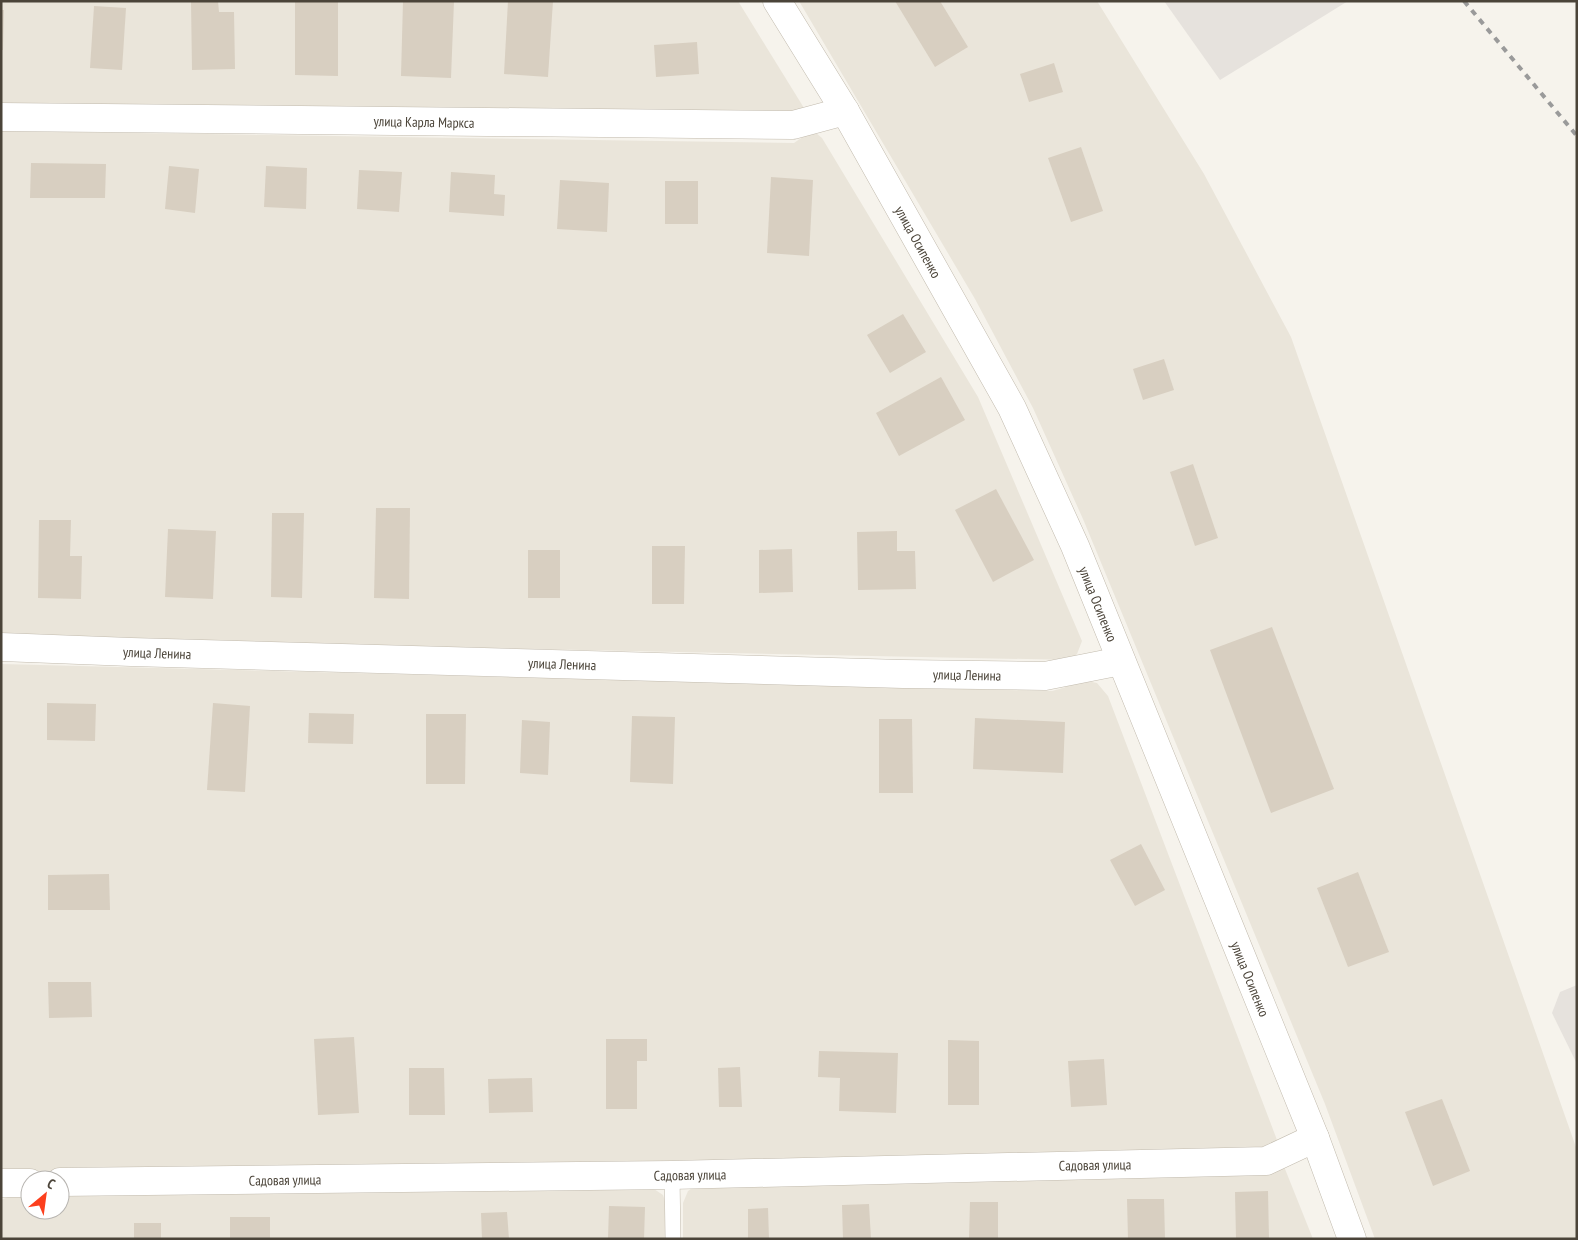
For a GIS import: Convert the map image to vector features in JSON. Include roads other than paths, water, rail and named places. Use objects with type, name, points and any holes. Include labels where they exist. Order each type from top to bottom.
[{"type":"street","name":"улица Осипенко","points":[[777,1],[844,111],[1012,408],[1075,546],[1315,1138],[1352,1239]]},
{"type":"street","name":"улица Карла Маркса","points":[[1,117],[793,125],[844,111]]},
{"type":"street","name":"улица Ленина","points":[[1,647],[903,674],[1045,676],[1121,661]]},
{"type":"street","name":"Садовая улица","points":[[70,1182],[672,1175],[1266,1161],[1315,1138]]},
{"type":"street","points":[[1,1183],[20,1183]]},
{"type":"lane","points":[[672,1175],[673,1239]]},
{"type":"railway","points":[[1464,1],[1577,136]]}]
